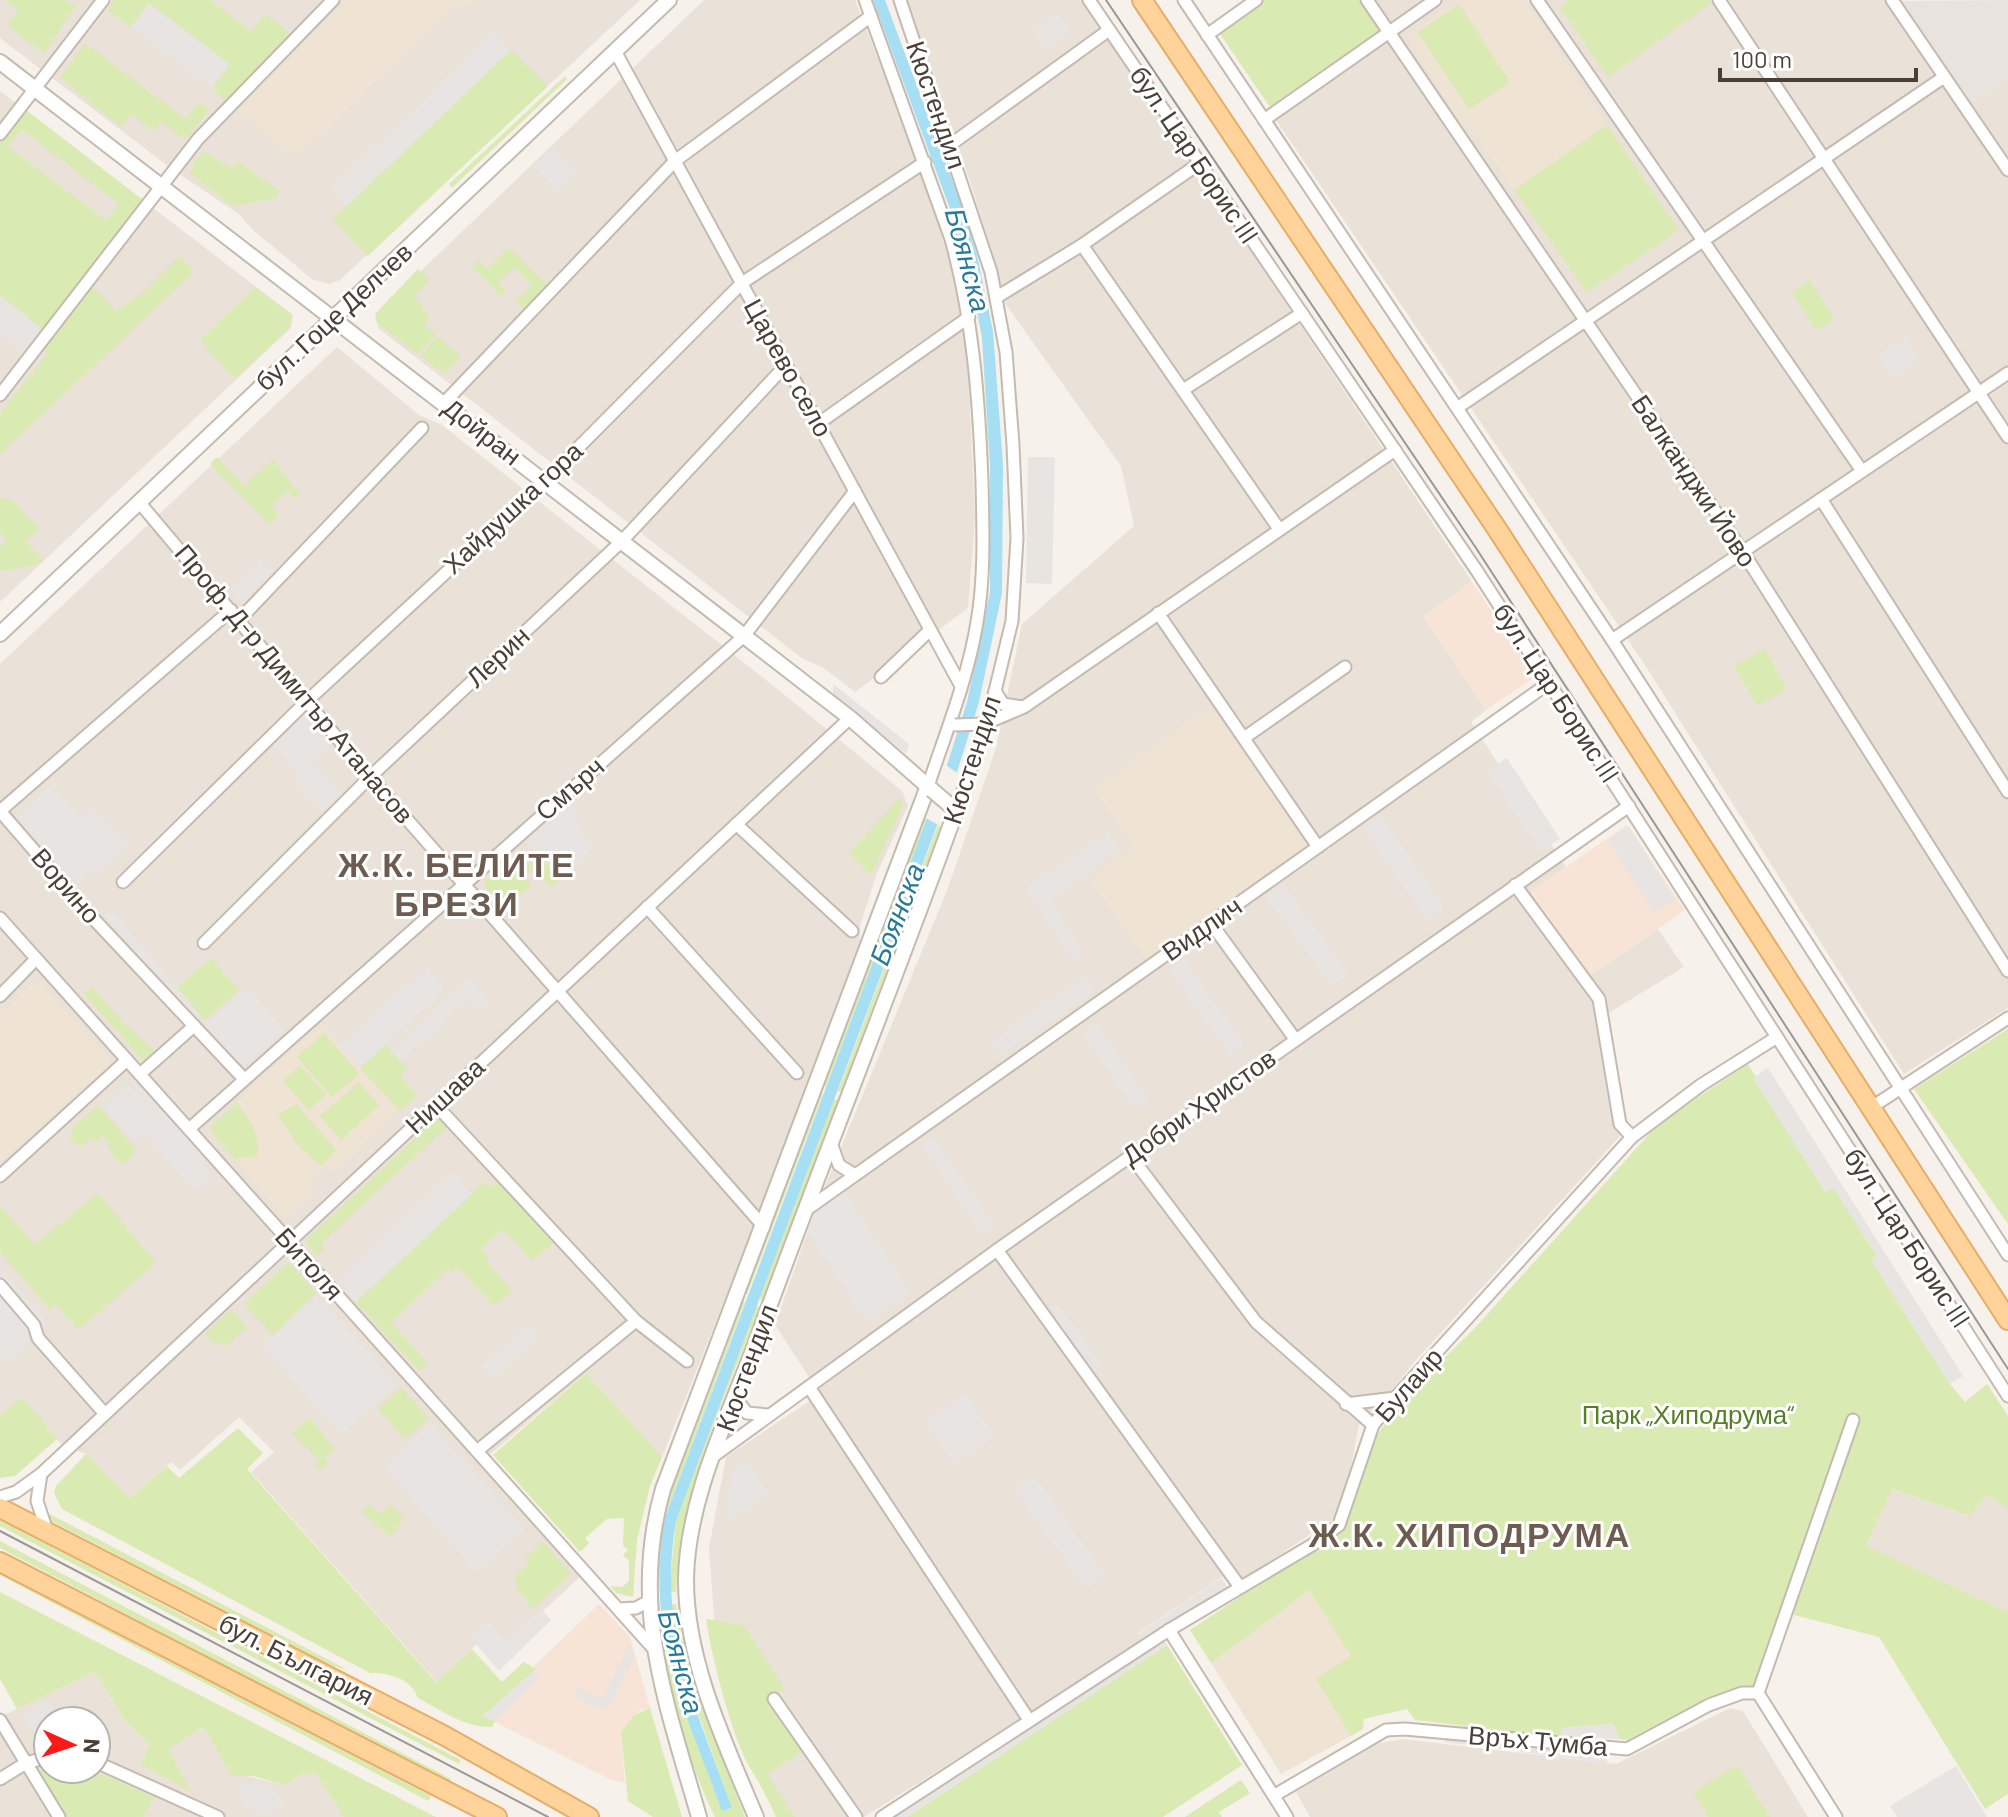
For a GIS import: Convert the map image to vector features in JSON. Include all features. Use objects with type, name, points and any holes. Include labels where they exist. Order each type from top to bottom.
[{"type":"main road","name":"бул. Цар Борис III","points":[[1142,0],[1495,525],[2008,1320]]},
{"type":"main road","name":"бул. България","points":[[0,1508],[445,1736],[589,1817]]},
{"type":"main road","name":"бул. България","points":[[0,1562],[497,1817]]},
{"type":"street","points":[[0,134],[103,0]]},
{"type":"street","points":[[0,395],[198,139],[333,0]]},
{"type":"street","name":"бул. Гоце Делчев","points":[[0,634],[669,0]]},
{"type":"street","name":"Кюстендил","points":[[699,1817],[652,1647],[649,1601],[652,1545],[663,1489],[952,725],[977,621],[983,559],[980,443],[969,317],[951,239],[865,0]]},
{"type":"street","name":"Кюстендил","points":[[756,1817],[703,1680],[688,1609],[690,1534],[715,1455],[985,724],[1012,621],[1017,538],[1009,379],[997,297],[977,221],[900,0]]},
{"type":"street","name":"бул. Цар Борис III","points":[[1089,0],[1395,450],[1549,683],[2008,1396]]},
{"type":"street","points":[[1184,0],[1612,640],[2008,1255]]},
{"type":"street","points":[[1207,35],[1256,0]]},
{"type":"street","name":"Балканджи Йово","points":[[1367,0],[1743,552],[2008,971]]},
{"type":"street","points":[[1264,120],[1435,0]]},
{"type":"street","points":[[1537,0],[1862,471]]},
{"type":"street","points":[[1719,0],[2008,437]]},
{"type":"street","points":[[1892,0],[2008,170]]},
{"type":"street","points":[[444,403],[675,161],[871,16]]},
{"type":"street","points":[[950,145],[1109,30]]},
{"type":"street","name":"Царево село","points":[[615,51],[961,686]]},
{"type":"street","name":"Дойран","points":[[0,62],[850,718],[954,808]]},
{"type":"street","points":[[1457,408],[1584,318],[1944,77]]},
{"type":"street","name":"Хайдушка гора","points":[[123,882],[306,702],[545,481],[742,283],[925,162]]},
{"type":"street","points":[[997,297],[1082,245],[1200,163]]},
{"type":"street","points":[[1082,245],[1279,529]]},
{"type":"street","points":[[1183,390],[1302,313]]},
{"type":"street","points":[[819,423],[969,317]]},
{"type":"street","name":"Лерин","points":[[204,943],[370,777],[622,541],[786,365]]},
{"type":"street","points":[[1612,640],[2008,373]]},
{"type":"street","name":"Ворино","points":[[194,1026],[0,811],[235,615],[422,428]]},
{"type":"street","points":[[952,725],[985,724],[1024,707],[1395,450]]},
{"type":"street","name":"Смърч","points":[[189,1129],[744,636],[855,491]]},
{"type":"street","points":[[1821,499],[2008,792]]},
{"type":"street","name":"Проф. Д-р Димитър Атанасов","points":[[139,502],[370,777],[764,1227]]},
{"type":"street","points":[[1158,613],[1318,847]]},
{"type":"street","points":[[881,677],[930,630]]},
{"type":"street","points":[[1244,738],[1345,667]]},
{"type":"street","name":"Видлич","points":[[805,1210],[1549,683]]},
{"type":"street","points":[[995,691],[1003,704],[1024,707]]},
{"type":"street","name":"Нишава","points":[[0,1497],[16,1492],[41,1474],[850,718]]},
{"type":"street","name":"Добри Христов","points":[[715,1455],[1130,1155],[1629,806]]},
{"type":"street","points":[[736,824],[852,931]]},
{"type":"street","points":[[1515,885],[1599,999],[1620,1124],[1632,1137]]},
{"type":"street","points":[[647,907],[797,1073]]},
{"type":"street","name":"Битоля","points":[[0,918],[652,1647]]},
{"type":"street","points":[[1211,923],[1295,1039]]},
{"type":"street","points":[[0,996],[36,959]]},
{"type":"street","points":[[1872,1107],[2008,1018]]},
{"type":"street","points":[[140,1074],[194,1026],[244,1079]]},
{"type":"street","name":"Булаир","points":[[882,1817],[1169,1630],[1339,1525],[1373,1425],[1395,1398],[1632,1137],[1701,1085],[1777,1037]]},
{"type":"street","points":[[0,1176],[127,1060]]},
{"type":"street","points":[[436,1105],[636,1321],[687,1361]]},
{"type":"street","points":[[831,1143],[839,1165],[855,1175]]},
{"type":"street","points":[[1130,1155],[1256,1322],[1373,1425]]},
{"type":"street","points":[[997,1250],[1240,1587]]},
{"type":"street","points":[[0,1285],[34,1325],[38,1338],[105,1414]]},
{"type":"street","points":[[477,1451],[636,1321]]},
{"type":"street","points":[[809,1387],[1029,1720]]},
{"type":"street","points":[[1346,1404],[1395,1398]]},
{"type":"street","points":[[736,1399],[747,1413],[755,1416],[773,1413]]},
{"type":"street","points":[[1836,1817],[1758,1693],[1853,1420]]},
{"type":"street","points":[[41,1474],[37,1501],[47,1532]]},
{"type":"street","points":[[619,1609],[636,1608],[649,1601]]},
{"type":"street","points":[[1169,1630],[1287,1817]]},
{"type":"street","name":"Връх Тумба","points":[[1275,1795],[1386,1730],[1405,1729],[1627,1749],[1709,1705],[1742,1693],[1758,1693]]},
{"type":"street","points":[[774,1699],[856,1817]]},
{"type":"street","points":[[0,1720],[59,1817]]},
{"type":"street","points":[[0,1779],[32,1761]]},
{"type":"street","points":[[112,1769],[218,1817]]},
{"type":"shaded area","points":[[0,0],[640,0],[340,280],[329,284],[312,279],[253,230],[240,215],[169,167],[0,38]]},
{"type":"shaded area","points":[[348,0],[480,0],[449,10],[296,158],[238,111]]},
{"type":"shaded area","points":[[704,0],[855,0],[916,157],[953,267],[967,342],[975,519],[968,608],[855,692],[824,668],[803,659],[378,328],[379,311]]},
{"type":"shaded area","points":[[906,0],[1083,0],[1472,582],[1423,616],[1486,710],[1471,722],[1566,867],[1531,892],[1589,976],[1658,929],[1684,967],[1597,1020],[1620,1136],[1416,1360],[1364,1425],[1359,1424],[1347,1487],[1333,1519],[1242,1580],[1232,1570],[1137,1634],[1142,1643],[864,1817],[786,1817],[767,1784],[716,1645],[709,1548],[726,1457],[820,1394],[775,1325],[816,1208],[948,888],[996,748],[1022,624],[1134,526],[1121,466],[1005,303],[972,187]]},
{"type":"shaded area","points":[[1372,0],[1899,0],[1970,103],[2008,79],[2008,1008],[1904,1074],[1641,659],[1276,120],[1397,36]]},
{"type":"shaded area","points":[[1458,0],[1525,0],[1607,125],[1514,190],[1467,122],[1461,126],[1407,35]]},
{"type":"shaded area","points":[[2008,0],[2008,79],[1970,103],[1899,1]]},
{"type":"shaded area","points":[[149,3],[230,64],[212,88],[131,27]]},
{"type":"shaded area","points":[[1056,12],[1071,32],[1047,51],[1032,31]]},
{"type":"shaded area","points":[[495,32],[511,50],[346,207],[330,189]]},
{"type":"shaded area","points":[[0,91],[293,315],[291,328],[0,602]]},
{"type":"shaded area","points":[[552,147],[578,173],[559,191],[534,166]]},
{"type":"shaded area","points":[[0,295],[42,329],[23,353],[0,334]]},
{"type":"shaded area","points":[[1906,337],[1919,358],[1893,376],[1879,355]]},
{"type":"shaded area","points":[[337,347],[419,415],[442,425],[781,692],[902,791],[908,806],[877,873],[860,926],[860,945],[806,1096],[662,1457],[586,1373],[479,1464],[581,1576],[493,1657],[479,1642],[437,1682],[251,1472],[274,1452],[239,1417],[180,1470],[171,1462],[130,1498],[86,1454],[62,1445],[22,1397],[0,1415],[0,664]]},
{"type":"shaded area","points":[[1028,457],[1055,457],[1052,584],[1026,583]]},
{"type":"shaded area","points":[[261,559],[272,570],[243,603],[231,590]]},
{"type":"shaded area","points":[[1472,582],[1535,677],[1486,710],[1423,616]]},
{"type":"shaded area","points":[[833,684],[909,744],[906,754],[833,694]]},
{"type":"shaded area","points":[[1210,706],[1309,845],[1148,962],[1090,880],[1135,847],[1094,790]]},
{"type":"shaded area","points":[[304,714],[332,745],[300,775],[272,745]]},
{"type":"shaded area","points":[[1507,758],[1560,839],[1540,851],[1487,771]]},
{"type":"shaded area","points":[[314,764],[342,792],[322,812],[294,783]]},
{"type":"shaded area","points":[[49,786],[81,818],[93,806],[129,843],[97,877],[90,871],[75,886],[14,820]]},
{"type":"shaded area","points":[[567,800],[576,810],[580,833],[594,847],[561,877],[524,840]]},
{"type":"shaded area","points":[[1381,816],[1445,908],[1427,920],[1363,828]]},
{"type":"shaded area","points":[[1627,825],[1685,910],[1589,976],[1531,891]]},
{"type":"shaded area","points":[[1629,827],[1674,899],[1653,912],[1608,840]]},
{"type":"shaded area","points":[[1108,832],[1120,850],[1049,900],[1084,951],[1073,959],[1026,889]]},
{"type":"shaded area","points":[[1282,883],[1348,974],[1331,986],[1265,895]]},
{"type":"shaded area","points":[[111,908],[201,1017],[194,1023],[103,915]]},
{"type":"shaded area","points":[[1184,959],[1245,1045],[1230,1055],[1169,970]]},
{"type":"shaded area","points":[[427,968],[445,989],[360,1068],[339,1045]]},
{"type":"shaded area","points":[[1085,976],[1095,991],[1002,1055],[991,1041]]},
{"type":"shaded area","points":[[468,978],[490,1003],[481,1011],[464,1000],[440,1023],[443,1027],[424,1044],[421,1041],[402,1062],[391,1050]]},
{"type":"shaded area","points":[[36,980],[113,1062],[0,1163],[0,1015]]},
{"type":"shaded area","points":[[246,987],[284,1029],[242,1068],[204,1026]]},
{"type":"shaded area","points":[[321,1024],[400,1111],[334,1172],[324,1167],[313,1176],[312,1193],[285,1218],[209,1128]]},
{"type":"shaded area","points":[[1098,1024],[1149,1100],[1134,1110],[1083,1034]]},
{"type":"shaded area","points":[[1768,1068],[1963,1376],[1950,1384],[1871,1260],[1877,1256],[1833,1188],[1825,1192],[1753,1078]]},
{"type":"shaded area","points":[[137,1077],[208,1158],[201,1165],[212,1177],[196,1192],[144,1134],[135,1141],[104,1106],[128,1083],[183,1144],[130,1082]]},
{"type":"shaded area","points":[[933,1137],[996,1227],[983,1236],[921,1145]]},
{"type":"shaded area","points":[[452,1171],[472,1194],[356,1302],[337,1281]]},
{"type":"shaded area","points":[[844,1191],[911,1292],[867,1322],[808,1233],[816,1209]]},
{"type":"shaded area","points":[[0,1266],[50,1324],[6,1364],[0,1357]]},
{"type":"shaded area","points":[[317,1296],[397,1384],[342,1434],[262,1346]]},
{"type":"shaded area","points":[[1058,1304],[1102,1364],[1094,1371],[1049,1311]]},
{"type":"shaded area","points":[[528,1322],[541,1336],[493,1379],[482,1367]]},
{"type":"shaded area","points":[[965,1394],[995,1435],[955,1464],[925,1423]]},
{"type":"shaded area","points":[[432,1424],[525,1531],[476,1573],[384,1467]]},
{"type":"shaded area","points":[[746,1461],[769,1493],[732,1519],[727,1513],[732,1471]]},
{"type":"shaded area","points":[[1033,1474],[1105,1575],[1085,1589],[1013,1487]]},
{"type":"shaded area","points":[[1891,1489],[1968,1516],[1987,1495],[2008,1508],[2008,1612],[1866,1547]]},
{"type":"shaded area","points":[[1221,1578],[1227,1586],[1142,1643],[1137,1635]]},
{"type":"shaded area","points":[[1309,1589],[1351,1656],[1317,1679],[1351,1736],[1281,1774],[1211,1663]]},
{"type":"shaded area","points":[[599,1604],[630,1637],[650,1708],[639,1711],[621,1732],[625,1783],[610,1779],[483,1716]]},
{"type":"shaded area","points":[[542,1610],[551,1620],[499,1671],[471,1638],[489,1623],[506,1641]]},
{"type":"shaded area","points":[[1163,1639],[1167,1645],[907,1817],[892,1817]]},
{"type":"shaded area","points":[[629,1644],[635,1656],[609,1707],[600,1708],[576,1697],[576,1687],[602,1699]]},
{"type":"shaded area","points":[[534,1670],[541,1678],[495,1721],[483,1716]]},
{"type":"shaded area","points":[[95,1672],[126,1722],[150,1744],[140,1764],[191,1791],[167,1749],[205,1727],[237,1774],[285,1785],[303,1773],[315,1773],[344,1817],[0,1817],[0,1717]]},
{"type":"shaded area","points":[[47,1699],[51,1705],[37,1705]]},
{"type":"shaded area","points":[[32,1708],[32,1730],[22,1714]]},
{"type":"shaded area","points":[[1730,1708],[1743,1711],[1808,1817],[1310,1817],[1296,1792],[1376,1744],[1402,1739],[1616,1764]]},
{"type":"shaded area","points":[[1613,1724],[1619,1739],[1561,1737],[1562,1728]]},
{"type":"shaded area","points":[[1446,1735],[1608,1752],[1607,1763],[1445,1742]]},
{"type":"shaded area","points":[[1956,1766],[1987,1817],[1897,1817],[1890,1806]]},
{"type":"shaded area","points":[[252,1782],[275,1788],[285,1805],[264,1816],[244,1807],[236,1790]]},
{"type":"green space","points":[[5,0],[65,0],[72,5],[80,0],[44,53],[7,25],[18,10]]},
{"type":"green space","points":[[114,0],[210,0],[251,31],[265,14],[293,36],[228,103],[212,88],[230,64],[149,4],[131,27],[107,10]]},
{"type":"green space","points":[[1263,0],[1361,0],[1382,30],[1270,107],[1218,31]]},
{"type":"green space","points":[[1569,0],[1709,0],[1711,3],[1608,77],[1560,8]]},
{"type":"green space","points":[[1459,4],[1510,82],[1469,109],[1418,32]]},
{"type":"green space","points":[[85,43],[185,119],[199,102],[209,110],[185,140],[162,122],[154,131],[131,114],[121,127],[60,77]]},
{"type":"green space","points":[[511,50],[548,86],[368,256],[332,219]]},
{"type":"green space","points":[[565,76],[567,79],[452,188],[449,184]]},
{"type":"green space","points":[[26,110],[143,200],[45,331],[0,295],[0,145]],"holes":[[[22,130],[119,204],[107,221],[7,146]]]},
{"type":"green space","points":[[1607,125],[1679,230],[1587,292],[1514,190]]},
{"type":"green space","points":[[205,151],[231,169],[238,161],[279,191],[276,198],[232,206],[191,174],[193,162]]},
{"type":"green space","points":[[509,247],[548,287],[524,310],[516,301],[532,285],[515,267],[498,282],[506,291],[501,296],[472,267],[479,260],[487,269]]},
{"type":"green space","points":[[179,256],[195,271],[0,454],[0,413],[48,353],[42,347],[91,286],[116,311],[145,291]]},
{"type":"green space","points":[[418,269],[429,280],[414,296],[430,317],[424,324],[436,335],[418,354],[377,323],[375,314]]},
{"type":"green space","points":[[1810,280],[1834,319],[1816,330],[1792,292]]},
{"type":"green space","points":[[255,287],[292,315],[290,327],[235,379],[200,340]]},
{"type":"green space","points":[[438,337],[461,357],[444,373],[420,356]]},
{"type":"green space","points":[[217,457],[244,486],[273,459],[300,495],[296,499],[287,491],[271,506],[279,515],[269,524],[210,464]]},
{"type":"green space","points":[[0,498],[11,499],[39,528],[26,542],[44,560],[31,566],[0,571],[0,546],[7,539],[0,532]]},
{"type":"green space","points":[[1765,649],[1787,689],[1757,706],[1734,666]]},
{"type":"green space","points":[[900,798],[903,806],[871,875],[849,853]]},
{"type":"green space","points":[[925,817],[927,819],[826,1087],[822,1085]]},
{"type":"green space","points":[[938,825],[941,827],[841,1092],[838,1091]]},
{"type":"green space","points":[[519,853],[531,866],[540,858],[561,877],[551,887],[533,869],[524,877],[531,885],[504,910],[483,883]]},
{"type":"green space","points":[[211,958],[239,990],[205,1020],[177,987]]},
{"type":"green space","points":[[94,988],[122,1022],[155,1051],[144,1061],[83,993]]},
{"type":"green space","points":[[2008,1029],[2008,1224],[1914,1089]]},
{"type":"green space","points":[[324,1033],[359,1074],[332,1097],[297,1057]]},
{"type":"green space","points":[[385,1045],[407,1069],[400,1076],[417,1095],[400,1111],[360,1068]]},
{"type":"green space","name":"Парк „Хиподрума“","points":[[1748,1064],[1825,1191],[1833,1187],[1877,1256],[1871,1260],[1950,1384],[1965,1402],[1987,1384],[2008,1416],[2008,1508],[1987,1495],[1969,1516],[1892,1489],[1866,1546],[2008,1612],[2008,1794],[1985,1809],[1879,1637],[1779,1611],[1753,1686],[1707,1698],[1627,1740],[1619,1739],[1613,1724],[1562,1728],[1561,1737],[1415,1720],[1407,1709],[1364,1719],[1363,1729],[1351,1736],[1316,1679],[1351,1656],[1309,1590],[1211,1663],[1190,1630],[1343,1529],[1375,1438],[1405,1396],[1474,1329],[1659,1123]]},
{"type":"green space","points":[[300,1065],[326,1094],[309,1110],[283,1081]]},
{"type":"green space","points":[[359,1082],[379,1105],[341,1140],[320,1116]]},
{"type":"green space","points":[[820,1093],[823,1094],[747,1294],[743,1293]]},
{"type":"green space","points":[[834,1099],[838,1101],[762,1300],[759,1299]]},
{"type":"green space","points":[[237,1102],[256,1134],[257,1156],[234,1159],[209,1128]]},
{"type":"green space","points":[[296,1104],[336,1150],[321,1166],[297,1144],[278,1114]]},
{"type":"green space","points":[[98,1105],[136,1150],[124,1164],[119,1163],[107,1146],[110,1143],[103,1136],[95,1142],[91,1138],[81,1147],[69,1138],[73,1134],[70,1130]]},
{"type":"green space","points":[[439,1116],[448,1126],[321,1243],[325,1249],[317,1255],[305,1241]]},
{"type":"green space","points":[[498,1180],[554,1242],[533,1261],[503,1229],[481,1248],[489,1257],[486,1260],[512,1291],[494,1306],[459,1268],[453,1272],[449,1268],[391,1322],[427,1363],[420,1371],[356,1302],[485,1182],[491,1187]]},
{"type":"green space","points":[[98,1193],[156,1263],[78,1330],[56,1305],[50,1310],[0,1251],[0,1206],[35,1244]]},
{"type":"green space","points":[[288,1262],[317,1292],[273,1335],[244,1304]]},
{"type":"green space","points":[[741,1300],[745,1302],[664,1520],[658,1593],[653,1593],[656,1555],[663,1518],[673,1481]]},
{"type":"green space","points":[[756,1306],[760,1307],[718,1411],[694,1482],[685,1518],[676,1592],[669,1592],[676,1521]]},
{"type":"green space","points":[[231,1309],[247,1327],[225,1347],[219,1341],[215,1345],[205,1334]]},
{"type":"green space","points":[[586,1373],[662,1457],[650,1486],[637,1540],[633,1597],[616,1593],[610,1586],[622,1587],[629,1581],[629,1561],[623,1555],[628,1550],[623,1545],[624,1518],[607,1519],[585,1538],[589,1543],[580,1552],[493,1455]]},
{"type":"green space","points":[[401,1387],[429,1418],[405,1439],[378,1409]]},
{"type":"green space","points":[[22,1397],[57,1439],[15,1476],[0,1478],[0,1415]]},
{"type":"green space","points":[[309,1418],[335,1449],[325,1458],[328,1463],[319,1470],[315,1465],[320,1460],[291,1433]]},
{"type":"green space","points":[[238,1428],[263,1453],[247,1469],[436,1682],[472,1649],[502,1682],[524,1662],[536,1669],[484,1715],[495,1721],[492,1727],[473,1725],[444,1713],[418,1698],[405,1681],[370,1673],[62,1509],[54,1493],[56,1486],[86,1454],[130,1498],[167,1466],[179,1478]]},
{"type":"green space","points":[[369,1504],[379,1514],[390,1504],[404,1518],[390,1537],[362,1511]]},
{"type":"green space","points":[[44,1511],[348,1670],[330,1665],[49,1520]]},
{"type":"green space","points":[[0,1520],[461,1760],[459,1764],[0,1526]]},
{"type":"green space","points":[[0,1541],[451,1779],[449,1783],[0,1548]]},
{"type":"green space","points":[[543,1542],[571,1574],[532,1609],[525,1600],[527,1598],[514,1588],[518,1584],[513,1578],[529,1564],[525,1558]]},
{"type":"green space","points":[[0,1570],[431,1796],[428,1801],[0,1575]]},
{"type":"green space","points":[[0,1592],[436,1817],[344,1817],[315,1773],[303,1773],[285,1785],[253,1776],[231,1776],[204,1727],[168,1749],[192,1792],[140,1764],[150,1744],[126,1722],[95,1672],[17,1709],[0,1679]]},
{"type":"green space","points":[[676,1604],[690,1671],[745,1817],[715,1817],[686,1742],[670,1686],[654,1606],[659,1606],[669,1664],[722,1811],[732,1808],[680,1663],[670,1605]]},
{"type":"green space","points":[[706,1619],[744,1625],[785,1689],[767,1699],[802,1752],[767,1774],[795,1817],[776,1817],[743,1753],[723,1695]]},
{"type":"green space","points":[[1167,1645],[1242,1765],[1163,1817],[907,1817]]},
{"type":"green space","points":[[650,1708],[682,1817],[653,1817],[628,1801],[621,1732],[634,1715]]},
{"type":"green space","points":[[1737,1765],[1770,1817],[1708,1817],[1693,1792]]},
{"type":"green space","points":[[112,1778],[155,1797],[143,1817],[67,1817],[48,1785],[112,1785]]},
{"type":"green space","points":[[1241,1780],[1250,1793],[1219,1812],[1222,1817],[1185,1817]]},
{"type":"water","name":"Боянска","points":[[873,0],[885,0],[977,255],[993,331],[1003,465],[1002,593],[979,702],[957,772],[676,1521],[671,1561],[676,1634],[693,1702],[732,1808],[722,1811],[682,1703],[664,1635],[660,1562],[664,1520],[947,765],[967,702],[990,592],[990,466],[982,338],[968,263]]},
{"type":"pier","points":[[943,763],[960,775],[942,827],[924,817]]},
{"type":"tram line","points":[[1106,0],[1476,548],[2008,1369]]},
{"type":"tram line","points":[[0,1531],[548,1817]]},
{"type":"district","name":"Ж.К. БЕЛИТЕ БРЕЗИ","points":[[457,884]]},
{"type":"district","name":"Ж.К. ХИПОДРУМА","points":[[1470,1535]]}]
